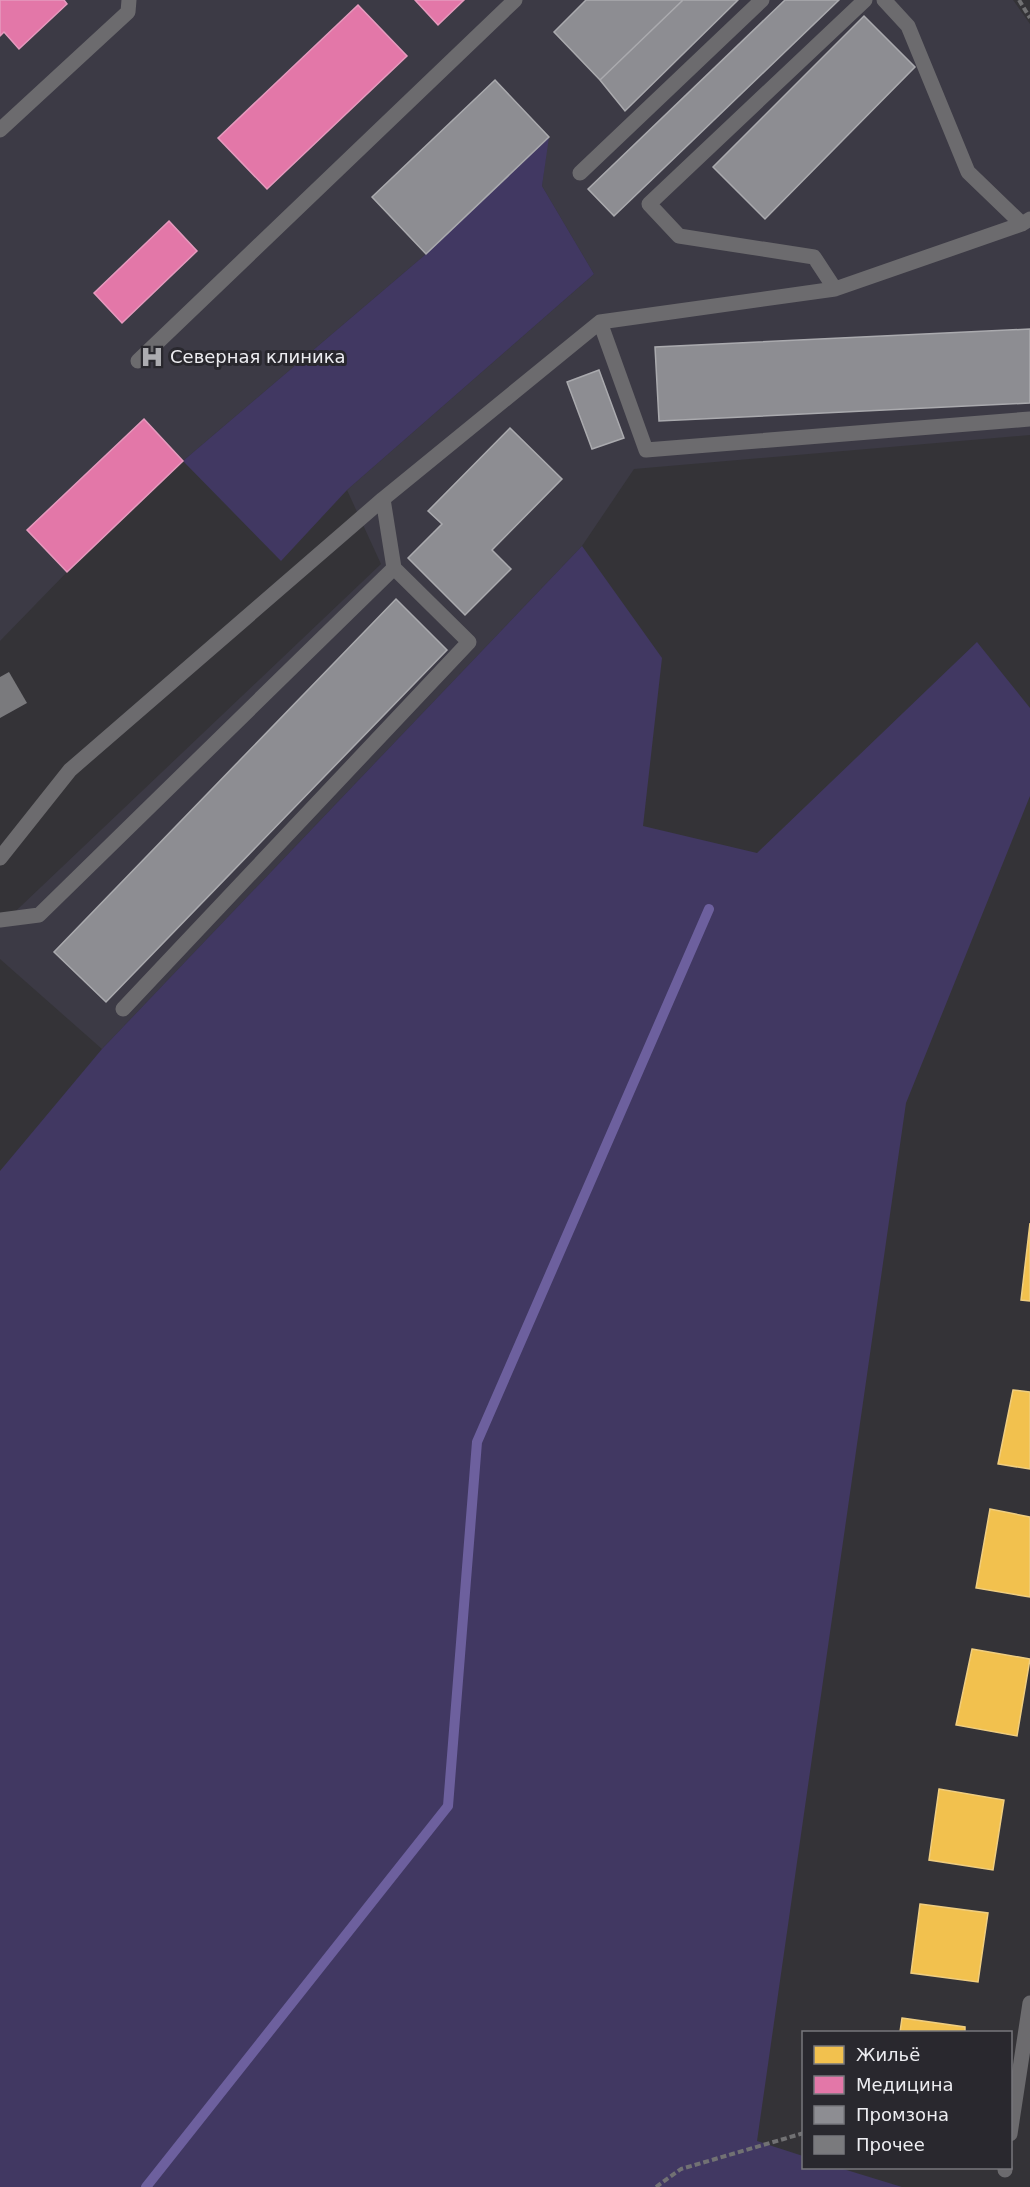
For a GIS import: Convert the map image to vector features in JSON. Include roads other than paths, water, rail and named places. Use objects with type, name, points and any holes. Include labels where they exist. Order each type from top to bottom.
[{"type":"lane","points":[[0,130],[128,12],[129,0]]},
{"type":"lane","points":[[138,361],[515,0]]},
{"type":"lane","points":[[580,173],[762,0]]},
{"type":"lane","points":[[835,289],[814,257],[679,236],[649,204],[865,0]]},
{"type":"lane","points":[[0,858],[70,770],[383,499],[600,322],[835,289],[1026,222],[968,172],[908,26],[884,0]]},
{"type":"lane","points":[[600,322],[646,450],[1030,419]]},
{"type":"lane","points":[[123,1009],[469,642],[394,568],[383,499]]},
{"type":"lane","points":[[0,920],[39,915],[394,568]]},
{"type":"lane","points":[[1012,2127],[1030,2003]]},
{"type":"waterway","points":[[146,2187],[448,1806],[477,1442],[709,909]]},
{"type":"place","name":"Северная клиника","points":[[152,357]]}]
